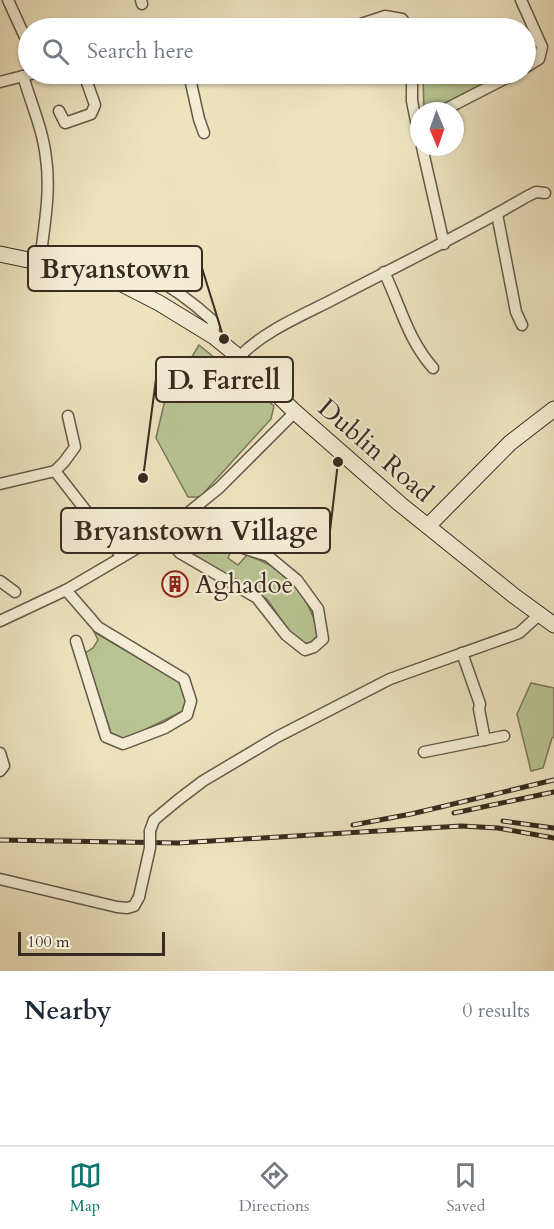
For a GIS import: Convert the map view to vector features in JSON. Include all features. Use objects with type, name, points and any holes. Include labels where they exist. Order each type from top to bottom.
[{"type":"main road","name":"Dublin Road","points":[[0,254],[81,271],[122,285],[159,303],[213,336],[240,357],[295,412],[428,526],[554,625]]},
{"type":"main road","points":[[428,526],[510,443],[554,409]]},
{"type":"street","points":[[8,0],[18,22]]},
{"type":"street","points":[[521,0],[529,18]]},
{"type":"street","points":[[379,18],[385,16],[396,18]]},
{"type":"street","points":[[536,34],[542,47],[539,58],[536,60]]},
{"type":"street","points":[[0,82],[18,77]]},
{"type":"street","points":[[29,84],[46,158],[47,206],[40,261]]},
{"type":"street","points":[[60,111],[65,123],[91,114],[95,105],[88,84]]},
{"type":"street","points":[[191,84],[204,133]]},
{"type":"street","points":[[413,84],[415,102]]},
{"type":"street","points":[[460,102],[495,84]]},
{"type":"street","points":[[424,156],[444,244]]},
{"type":"street","points":[[240,357],[255,342],[384,272],[444,244],[536,192],[545,193]]},
{"type":"street","points":[[497,214],[516,312],[522,325]]},
{"type":"street","points":[[384,272],[405,327],[419,352],[432,368]]},
{"type":"street","points":[[0,621],[66,590],[163,533],[219,488],[295,412]]},
{"type":"street","points":[[0,484],[55,471],[64,462],[75,447],[68,416]]},
{"type":"street","points":[[55,471],[122,557]]},
{"type":"street","points":[[163,533],[180,553],[257,598],[286,635],[305,650],[314,647],[322,639],[318,609],[297,580],[268,556],[240,547]]},
{"type":"street","points":[[0,580],[15,592]]},
{"type":"street","points":[[66,590],[98,627],[184,679],[191,701],[187,715],[165,728],[123,744],[106,737],[76,641]]},
{"type":"street","points":[[0,879],[117,907],[134,906],[139,897],[150,848],[151,826],[158,816],[178,800],[219,771],[277,737],[390,679],[519,633],[540,614]]},
{"type":"street","points":[[462,653],[480,704],[485,740]]},
{"type":"street","points":[[424,752],[504,736]]},
{"type":"street","points":[[0,753],[4,766],[0,771]]},
{"type":"green space","points":[[423,84],[485,84],[450,102],[424,102]]},
{"type":"green space","points":[[199,345],[274,406],[271,419],[200,497],[188,497],[156,438],[164,404]]},
{"type":"green space","points":[[194,520],[233,548],[228,558],[238,565],[247,555],[273,567],[289,580],[303,597],[313,616],[317,636],[311,642],[302,644],[289,631],[267,599],[183,550],[175,537]]},
{"type":"green space","points":[[94,632],[178,681],[186,698],[185,710],[128,738],[119,738],[111,733],[85,653],[93,648],[98,640]]},
{"type":"green space","points":[[531,683],[554,688],[554,737],[543,768],[531,771],[517,714]]},
{"type":"railway","points":[[353,825],[411,814],[554,780]]},
{"type":"railway","points":[[454,813],[554,792]]},
{"type":"railway","points":[[503,821],[554,828]]},
{"type":"railway","points":[[0,840],[178,843],[461,826],[498,828],[554,838]]},
{"type":"place","name":"Bryanstown","points":[[224,339]]},
{"type":"place","name":"Bryanstown Village","points":[[338,462]]},
{"type":"place","name":"D. Farrell","points":[[143,478]]},
{"type":"place","name":"Aghadoe","points":[[175,584]]}]
